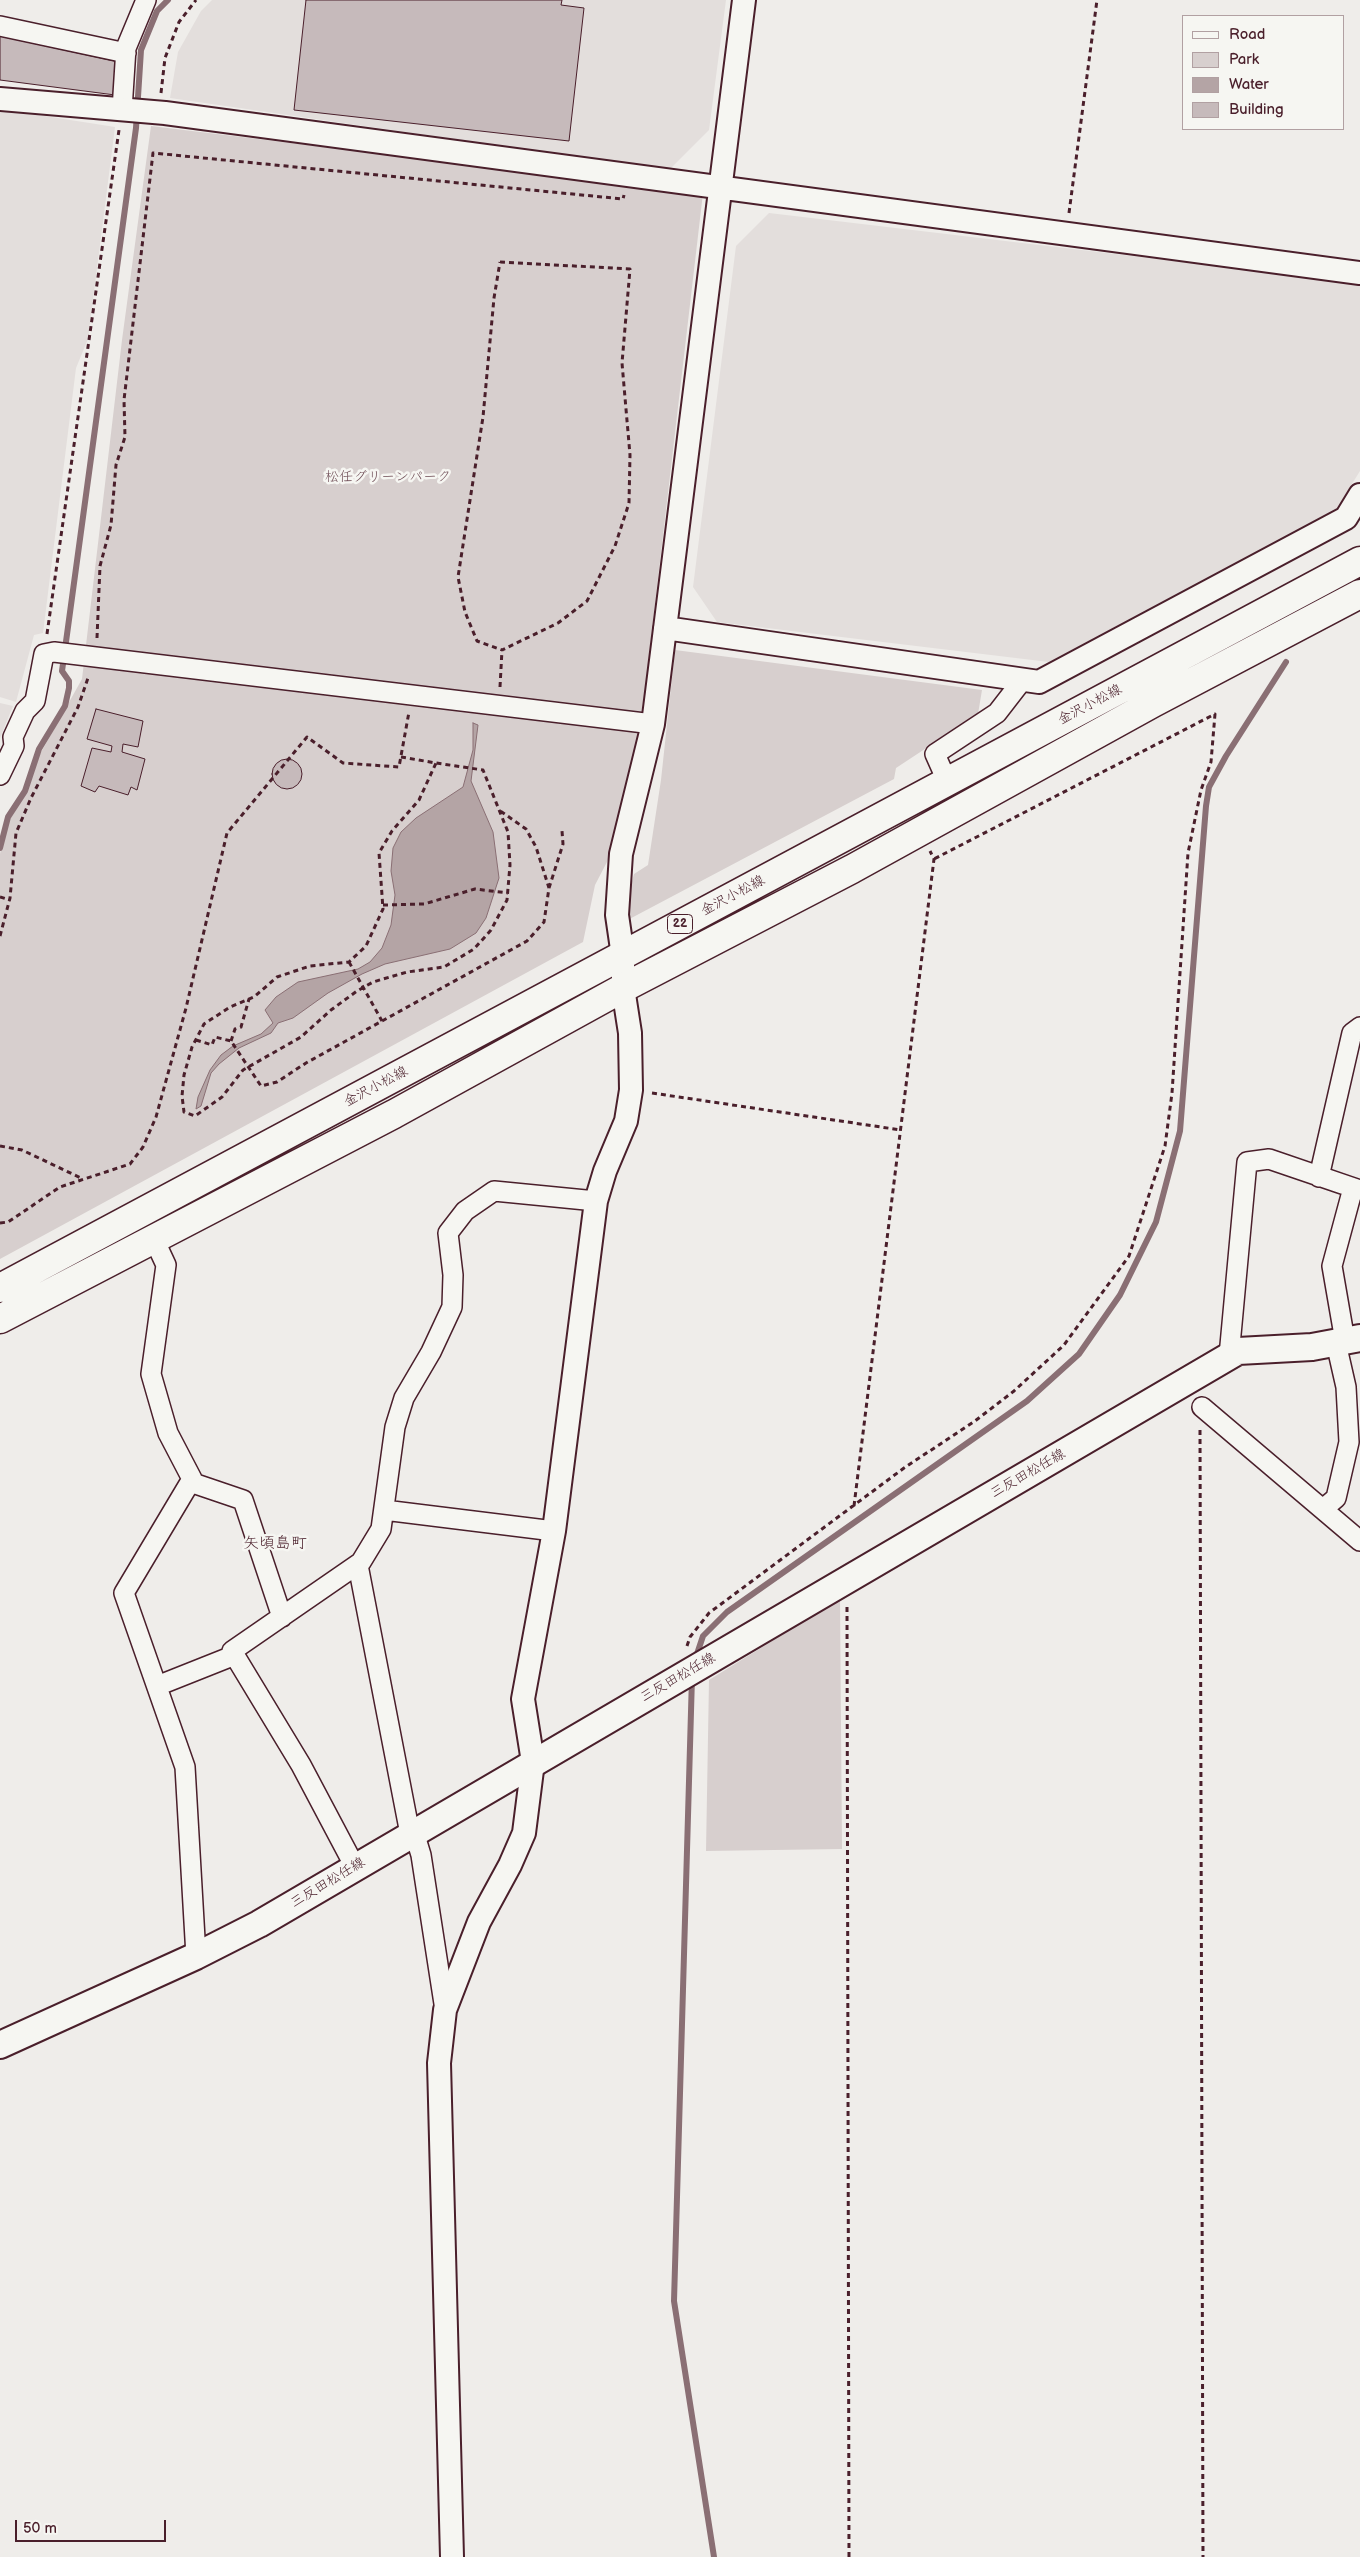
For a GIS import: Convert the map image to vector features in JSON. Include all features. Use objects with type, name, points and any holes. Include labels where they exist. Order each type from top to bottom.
[{"type":"main road","name":"金沢小松線","points":[[0,1288],[1360,562]]},
{"type":"main road","name":"金沢小松線","points":[[0,1319],[394,1114],[623,988],[920,832],[1153,703],[1360,594]]},
{"type":"main road","name":"三反田松任線","points":[[0,2045],[196,1956],[259,1924],[674,1679],[1238,1351],[1312,1347],[1347,1341]]},
{"type":"street","points":[[140,111],[126,54],[134,27],[146,0]]},
{"type":"street","points":[[452,2557],[439,2063],[445,2010],[479,1922],[510,1866],[524,1833],[533,1762],[523,1699],[554,1531],[596,1201],[605,1170],[626,1121],[631,1090],[630,1033],[623,988],[623,956],[617,915],[621,854],[653,724],[744,0]]},
{"type":"street","points":[[0,26],[126,54]]},
{"type":"street","points":[[0,98],[140,111],[720,186],[1360,273]]},
{"type":"street","points":[[665,628],[1022,682],[1039,682],[1346,518],[1360,496]]},
{"type":"street","points":[[0,775],[14,746],[13,737],[25,711],[35,701],[51,653],[91,656],[653,724]]},
{"type":"street","points":[[947,781],[936,754],[997,713],[1022,682]]},
{"type":"street","points":[[1319,1177],[1352,1033],[1360,1027]]},
{"type":"street","points":[[1229,1356],[1247,1162],[1269,1159],[1357,1189],[1332,1266],[1347,1341],[1346,1387],[1354,1441],[1336,1498],[1323,1509]]},
{"type":"street","points":[[355,1866],[301,1765],[232,1651],[358,1565],[381,1529],[396,1427],[404,1398],[431,1352],[452,1307],[453,1274],[448,1233],[465,1211],[494,1191],[596,1201]]},
{"type":"street","points":[[153,1238],[166,1265],[152,1374],[168,1433],[192,1479],[124,1592],[185,1766],[196,1956]]},
{"type":"street","points":[[1202,1407],[1360,1541]]},
{"type":"street","points":[[190,1482],[242,1500],[282,1617]]},
{"type":"street","points":[[384,1510],[554,1531]]},
{"type":"street","points":[[358,1565],[412,1833],[421,1855],[445,2010]]},
{"type":"street","points":[[157,1686],[235,1655]]},
{"type":"path","points":[[51,653],[140,111],[165,58],[179,22],[196,0]]},
{"type":"path","points":[[1066,233],[1097,0]]},
{"type":"path","points":[[0,936],[10,900],[16,833],[31,798],[78,707],[91,656],[100,566],[111,526],[116,465],[125,437],[124,400],[153,153],[623,199],[628,175]]},
{"type":"path","points":[[500,262],[630,269],[622,363],[630,454],[629,503],[615,546],[588,601],[558,623],[502,650],[477,641],[464,612],[458,576],[483,417],[494,298],[500,262]]},
{"type":"path","points":[[499,705],[502,650]]},
{"type":"path","points":[[0,1223],[8,1222],[60,1187],[130,1164],[143,1147],[156,1117],[186,1008],[227,833],[307,737],[342,763],[399,767],[412,695]]},
{"type":"path","points":[[674,1679],[690,1637],[709,1613],[1014,1391],[1064,1345],[1129,1256],[1165,1146],[1172,1093],[1188,853],[1201,790],[1211,762],[1215,714],[934,859]]},
{"type":"path","points":[[401,758],[436,763],[483,770],[508,832],[510,865],[508,900],[491,930],[474,949],[444,968],[407,972],[373,982],[364,987],[331,1010],[301,1037],[247,1068],[222,1097],[195,1116],[184,1112],[182,1096],[184,1075],[196,1040],[204,1024],[230,1007],[249,999],[277,977],[310,966],[349,962],[366,946],[383,909],[378,853],[392,831],[419,800],[436,763]]},
{"type":"path","points":[[498,810],[526,829],[536,847],[549,888]]},
{"type":"path","points":[[196,1040],[212,1045],[215,1037],[231,1041],[247,1068],[261,1086],[277,1082],[382,1021],[527,941],[544,922],[549,888],[563,844],[562,832]]},
{"type":"path","points":[[854,1507],[934,859],[920,832]]},
{"type":"path","points":[[382,905],[424,904],[475,889],[508,893]]},
{"type":"path","points":[[1,898],[10,900]]},
{"type":"path","points":[[349,962],[382,1021]]},
{"type":"path","points":[[231,1041],[235,1028],[242,1028],[249,999]]},
{"type":"path","points":[[631,1090],[901,1130]]},
{"type":"path","points":[[0,1146],[22,1150],[83,1179]]},
{"type":"path","points":[[1202,1407],[1200,1435],[1203,2557]]},
{"type":"path","points":[[847,1579],[849,2557]]},
{"type":"shaded area","points":[[212,0],[726,0],[709,130],[669,170],[170,98],[178,52],[201,11]]},
{"type":"shaded area","points":[[0,109],[115,127],[88,339],[76,368],[43,633],[34,635],[16,702],[0,697]]},
{"type":"shaded area","points":[[769,213],[1360,283],[1360,471],[1335,511],[1049,662],[717,622],[693,587],[736,246]]},
{"type":"shaded area","points":[[0,703],[13,706],[0,738]]},
{"type":"green space","name":"松任グリーンパーク","points":[[151,126],[703,193],[645,690],[621,835],[595,885],[583,942],[0,1259],[0,854],[5,828],[35,763],[82,679],[122,340]]},
{"type":"green space","points":[[675,650],[982,690],[978,714],[896,768],[894,779],[620,924],[634,874],[648,865],[661,780]]},
{"type":"green space","points":[[840,1599],[842,1849],[706,1851],[709,1680]]},
{"type":"water","points":[[473,723],[478,725],[471,781],[493,832],[499,878],[486,918],[476,933],[450,949],[385,964],[362,974],[328,993],[293,1018],[278,1023],[271,1033],[239,1048],[219,1064],[211,1073],[201,1106],[196,1109],[198,1097],[210,1070],[221,1055],[233,1046],[261,1034],[273,1023],[265,1010],[276,997],[298,982],[358,969],[370,962],[382,948],[391,925],[395,895],[391,871],[393,848],[401,832],[416,818],[463,787],[473,750]]},
{"type":"building","points":[[306,0],[562,0],[561,5],[584,8],[569,141],[294,110]]},
{"type":"building","points":[[0,36],[119,62],[115,95],[0,80]]},
{"type":"building","points":[[96,709],[143,721],[138,747],[123,744],[122,752],[145,759],[137,790],[131,787],[128,795],[99,786],[95,792],[81,786],[92,748],[111,752],[112,746],[87,739]]},
{"type":"building","points":[[287,759],[293,760],[301,768],[301,780],[293,788],[287,789],[281,788],[273,780],[272,774],[273,768],[281,760]]},
{"type":"waterway","points":[[0,848],[8,817],[25,791],[39,749],[65,706],[69,688],[69,681],[62,671],[136,128],[141,50],[157,11],[168,0]]},
{"type":"waterway","points":[[695,1660],[703,1636],[727,1612],[1027,1401],[1079,1354],[1120,1295],[1156,1222],[1180,1131],[1209,787],[1226,756],[1286,662]]},
{"type":"waterway","points":[[692,1677],[674,2301],[714,2557]]},
{"type":"district","name":"矢頃島町","points":[[275,1544]]}]
